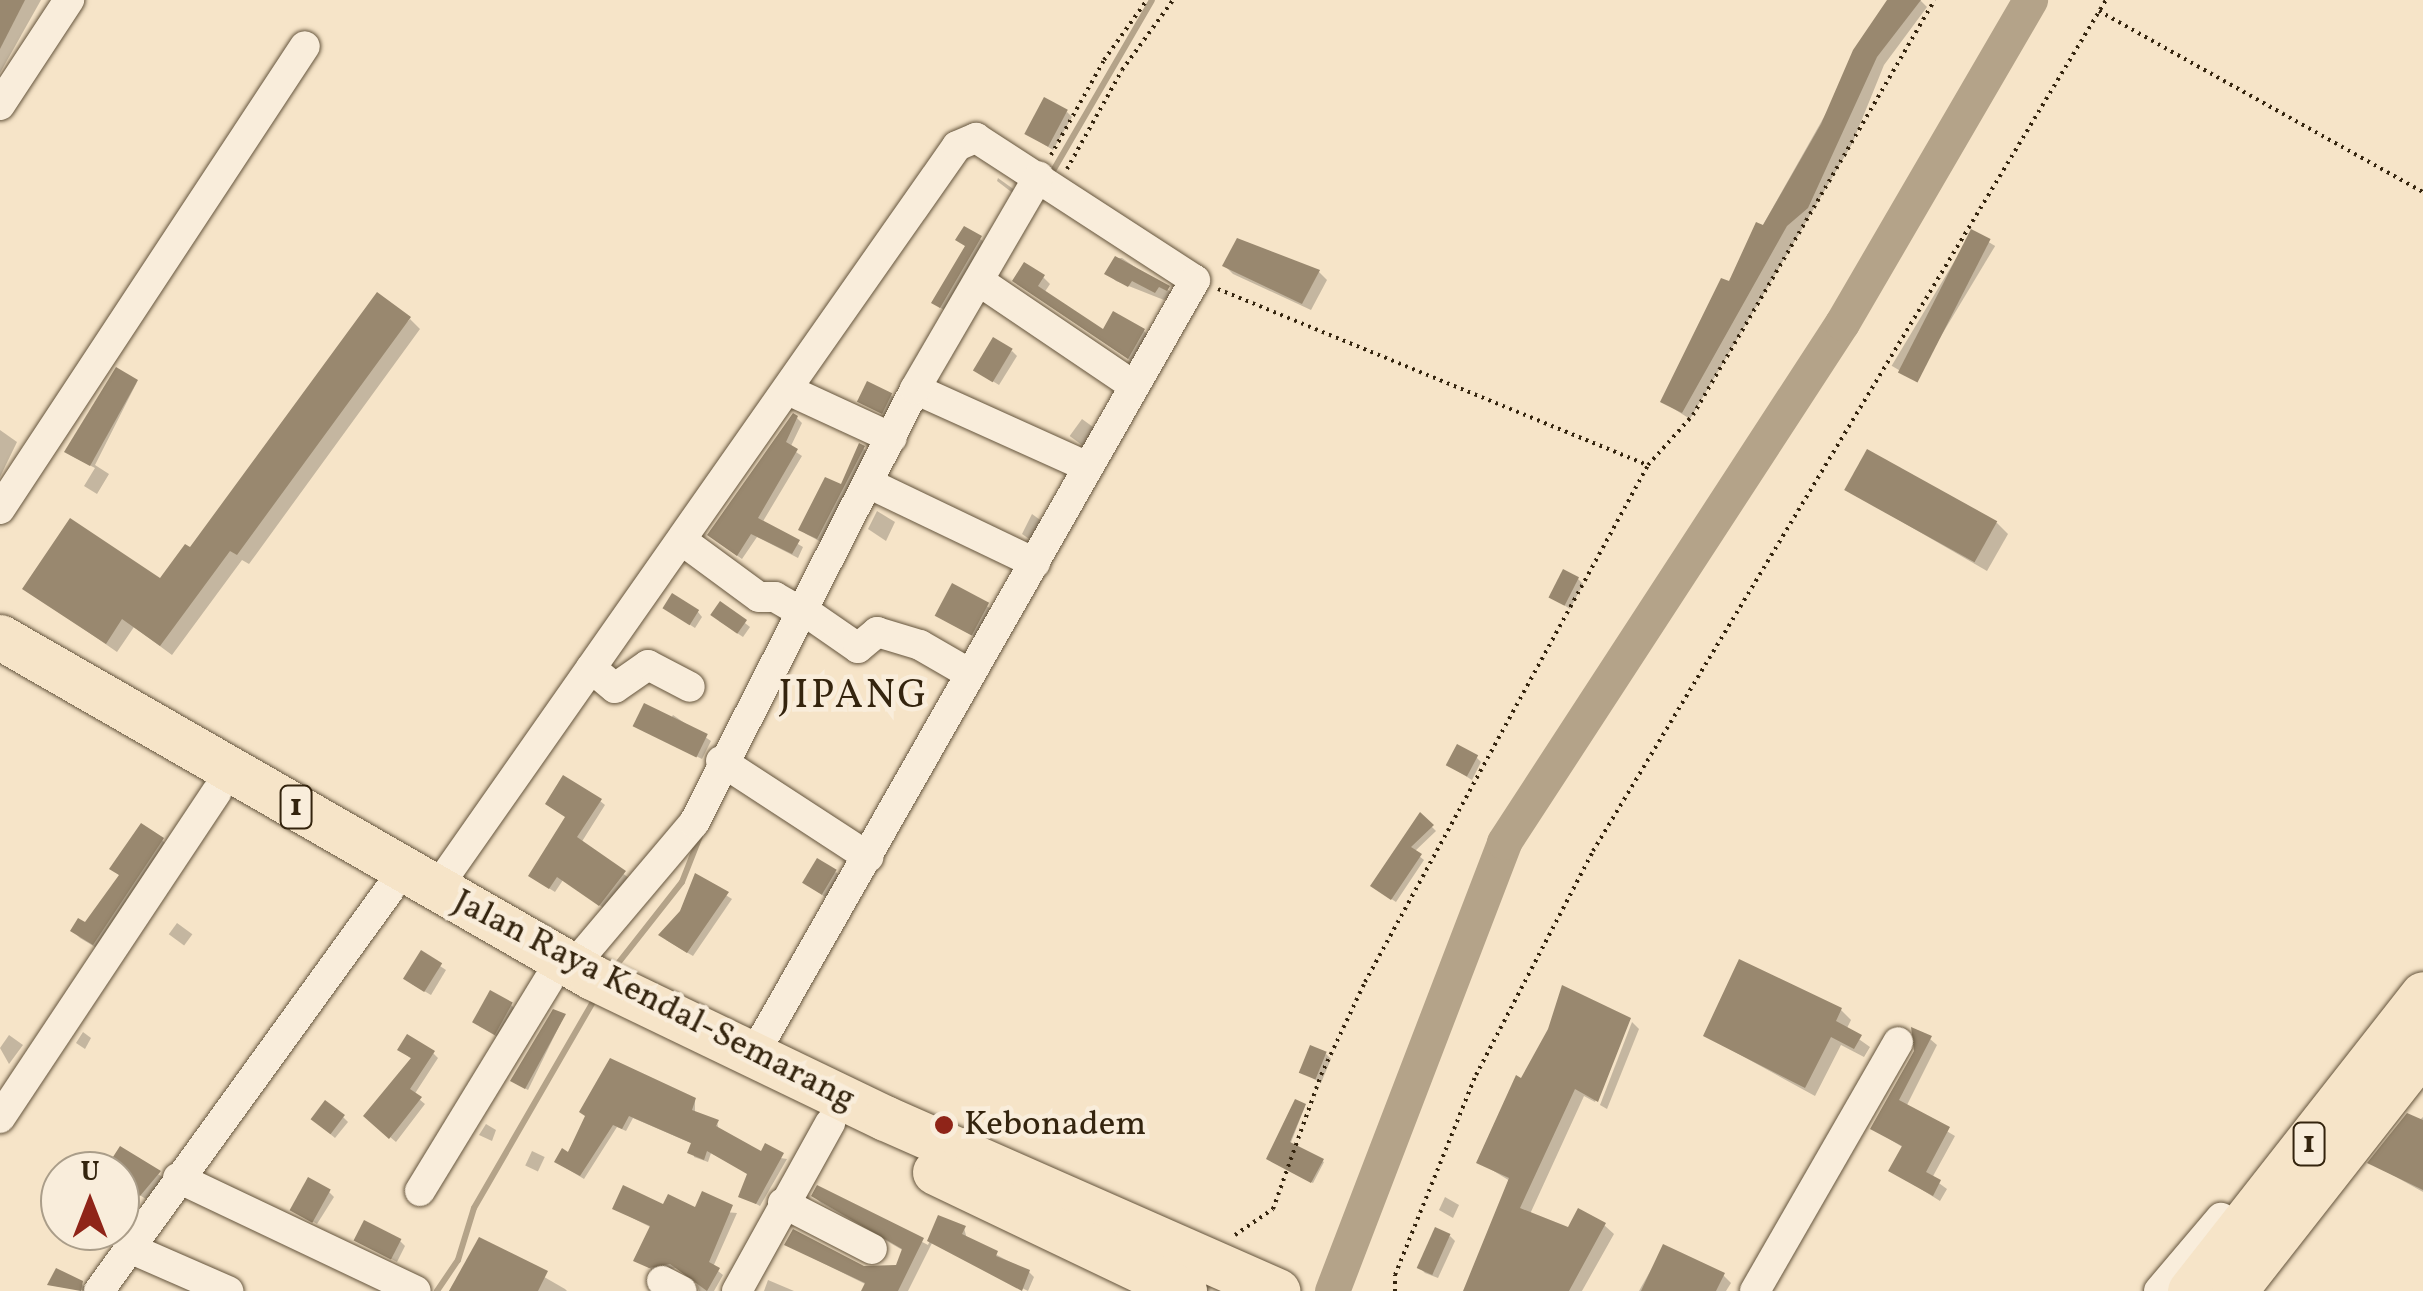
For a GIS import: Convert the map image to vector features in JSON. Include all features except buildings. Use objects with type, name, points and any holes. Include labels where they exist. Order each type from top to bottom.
[{"type":"highway","name":"Jalan Raya Kendal-Semarang","points":[[0,637],[436,889],[585,987],[753,1056],[1186,1271]]},
{"type":"highway","name":"Jalan Raya Kendal-Semarang","points":[[0,669],[389,890],[585,987],[830,1123],[1186,1271],[1229,1268],[1278,1291]]},
{"type":"highway","name":"1","points":[[2190,1291],[2423,994]]},
{"type":"highway","name":"1","points":[[2234,1291],[2423,1050]]},
{"type":"street","points":[[0,105],[69,0]]},
{"type":"street","points":[[0,509],[305,46]]},
{"type":"street","points":[[436,889],[684,542],[962,140],[976,138],[1195,280],[1131,384],[1035,563],[753,1056]]},
{"type":"street","points":[[420,1191],[585,987],[684,839],[728,766],[877,488],[892,438],[1047,183]]},
{"type":"street","points":[[986,285],[1131,384]]},
{"type":"street","points":[[790,391],[892,438]]},
{"type":"street","points":[[921,392],[1088,467]]},
{"type":"street","points":[[877,488],[1035,563]]},
{"type":"street","points":[[684,542],[759,598],[775,597],[858,648],[876,632],[920,645],[970,674]]},
{"type":"street","points":[[591,668],[615,688],[648,665],[690,687]]},
{"type":"street","points":[[728,766],[868,857]]},
{"type":"street","points":[[0,1118],[217,792]]},
{"type":"street","points":[[140,1240],[178,1178],[389,890]]},
{"type":"street","points":[[2159,1291],[2277,1154],[2423,966]]},
{"type":"street","points":[[1755,1291],[1898,1042]]},
{"type":"street","points":[[738,1291],[830,1123]]},
{"type":"street","points":[[178,1178],[416,1291]]},
{"type":"street","points":[[783,1203],[872,1249]]},
{"type":"street","points":[[99,1291],[133,1251]]},
{"type":"street","points":[[136,1251],[228,1291]]},
{"type":"path","points":[[1047,183],[1104,60],[1147,0]]},
{"type":"path","points":[[1047,183],[1173,0]]},
{"type":"path","points":[[1186,1271],[1274,1209],[1322,1075],[1365,982],[1648,465],[1693,415],[1935,0]]},
{"type":"path","points":[[1396,1291],[1396,1275],[1476,1075],[1593,851],[2106,0]]},
{"type":"path","points":[[2099,11],[2423,192]]},
{"type":"path","points":[[1195,280],[1648,465]]},
{"type":"waterway","points":[[1050,176],[1152,0]]},
{"type":"waterway","points":[[1332,1291],[1504,842],[1842,323],[2030,0]]},
{"type":"waterway","points":[[612,971],[682,882],[700,836]]},
{"type":"waterway","points":[[437,1291],[458,1260],[474,1208],[595,998]]},
{"type":"place","name":"Kebonadem","points":[[944,1125]]},
{"type":"district","name":"JIPANG","points":[[854,697]]}]
